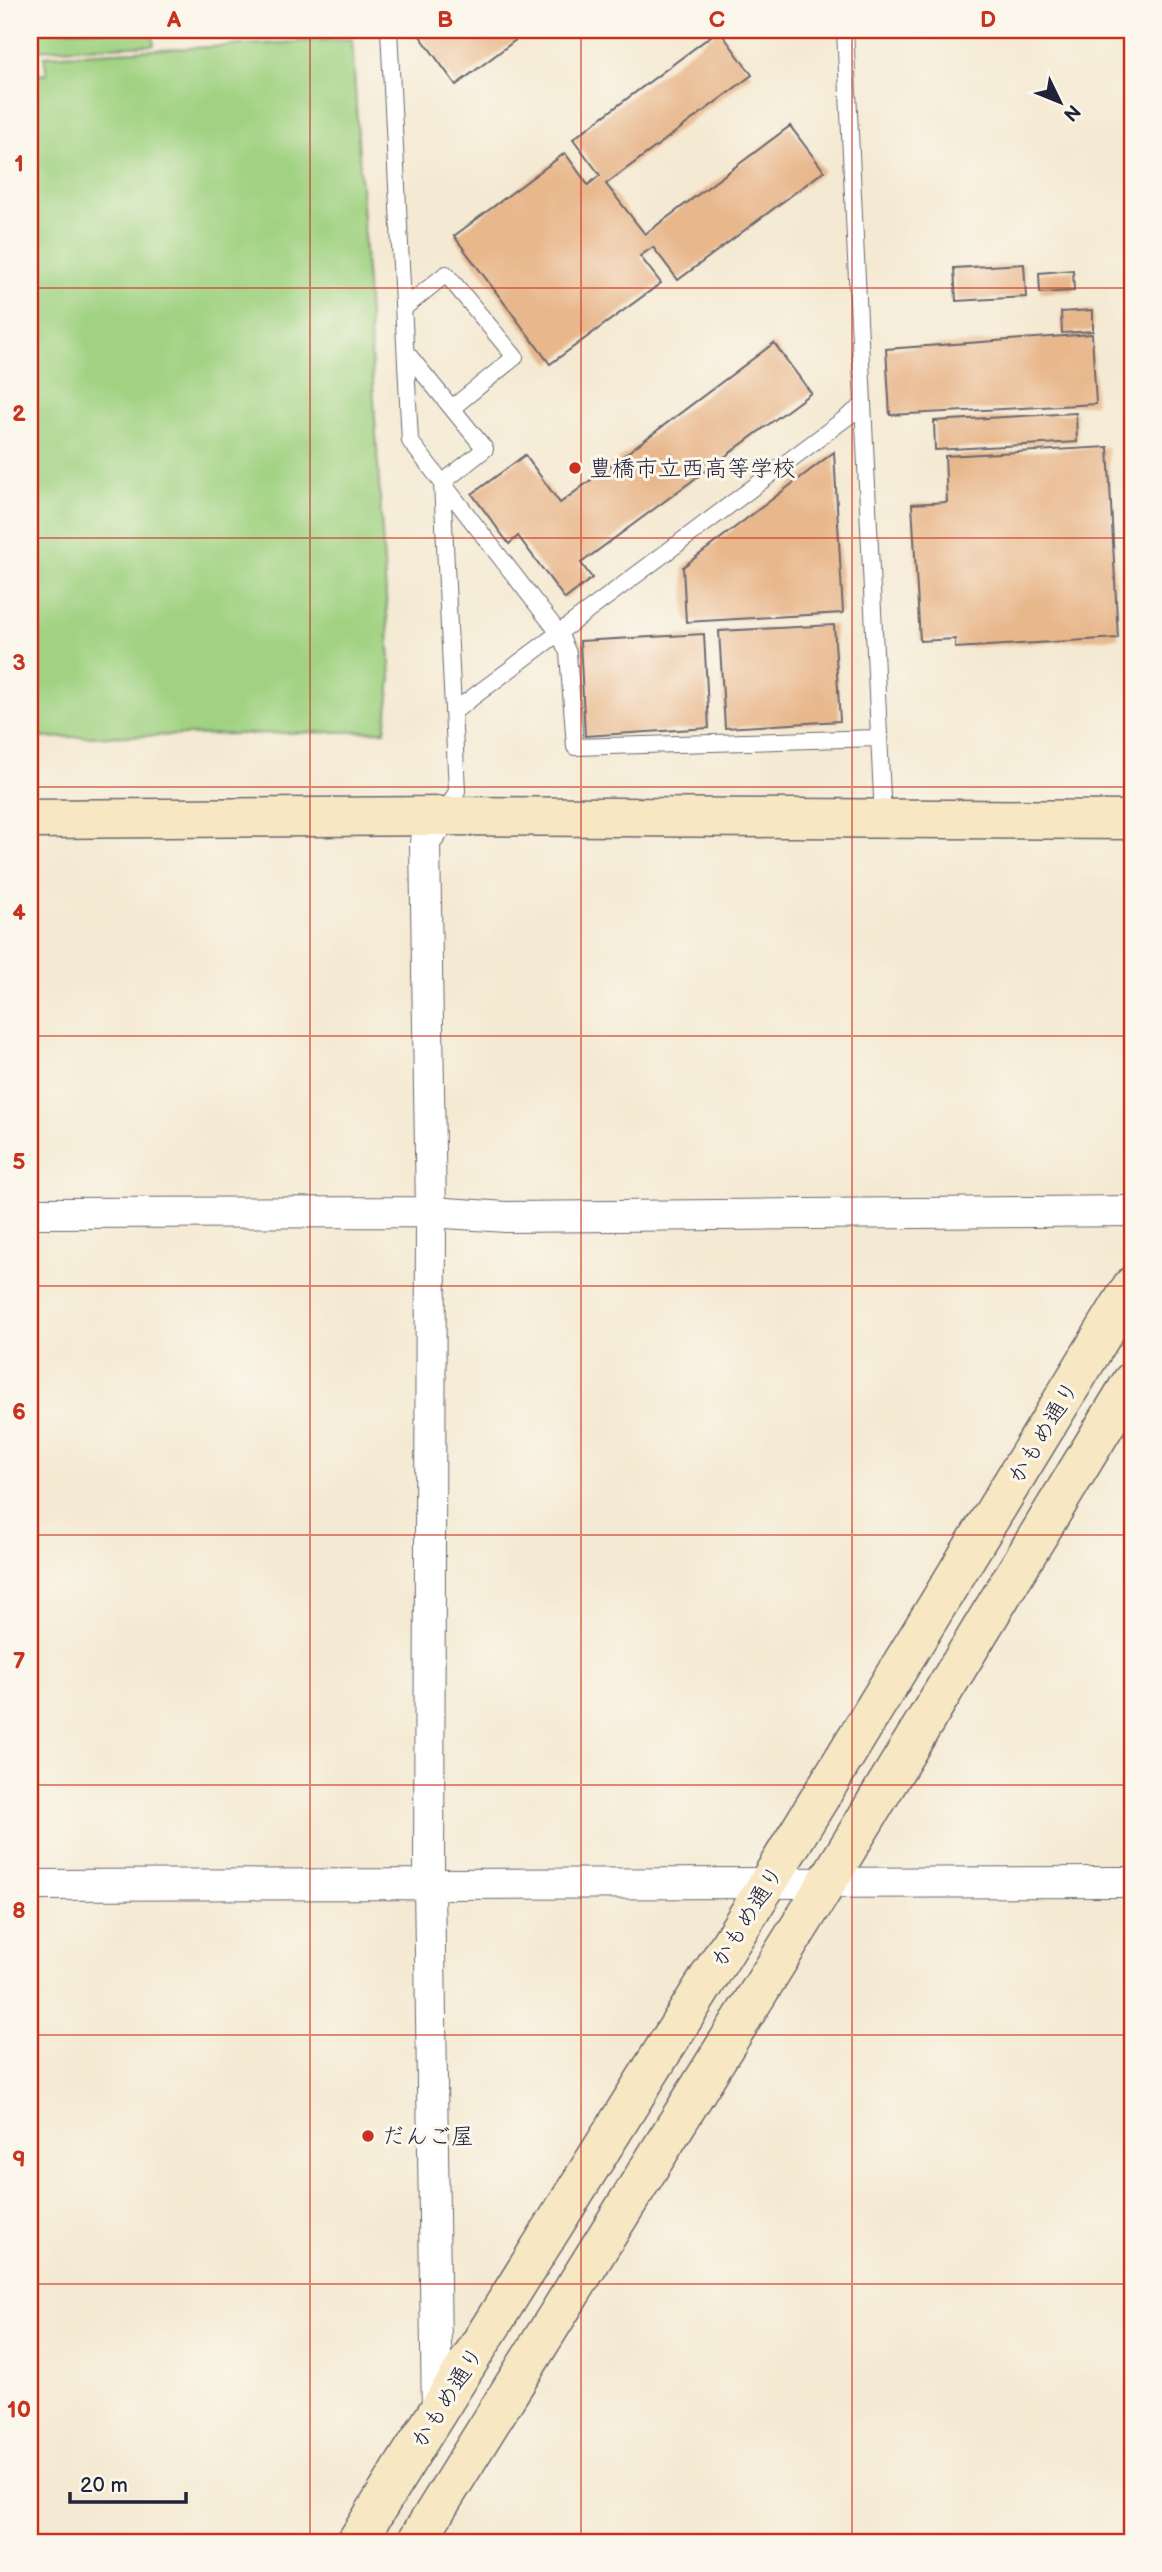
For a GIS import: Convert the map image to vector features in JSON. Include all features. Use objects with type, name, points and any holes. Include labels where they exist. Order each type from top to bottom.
[{"type":"street","points":[[437,2414],[429,1885],[431,1212],[425,842],[444,816]]},
{"type":"street","points":[[30,819],[444,816],[1132,820]]},
{"type":"street","points":[[30,1213],[431,1212],[506,1217],[1132,1211]]},
{"type":"street","name":"かもめ通り","points":[[356,2542],[766,1886],[1132,1286]]},
{"type":"street","points":[[416,2542],[826,1884],[1132,1381]]},
{"type":"street","points":[[30,1885],[766,1886],[1132,1882]]},
{"type":"lane","points":[[389,30],[410,441],[559,633],[568,653],[575,747],[878,738]]},
{"type":"lane","points":[[845,30],[883,818]]},
{"type":"lane","points":[[404,308],[446,274],[515,357],[452,408]]},
{"type":"lane","points":[[406,352],[485,449],[442,483]]},
{"type":"lane","points":[[453,712],[862,406]]},
{"type":"lane","points":[[442,483],[457,791],[444,816]]},
{"type":"green space","points":[[30,30],[153,30],[154,45],[30,50]]},
{"type":"green space","points":[[352,39],[391,679],[385,731],[30,738],[30,75],[47,74],[44,56]]},
{"type":"building","points":[[428,30],[529,30],[456,85],[420,36]]},
{"type":"building","points":[[719,30],[752,75],[606,184],[645,234],[790,126],[824,171],[678,280],[653,247],[640,256],[661,283],[550,364],[454,236],[565,153],[588,185],[600,175],[573,139]]},
{"type":"building","points":[[1024,264],[1026,297],[956,301],[954,268]]},
{"type":"building","points":[[1073,270],[1074,291],[1040,293],[1039,273]]},
{"type":"building","points":[[1093,310],[1093,331],[1062,333],[1061,312]]},
{"type":"building","points":[[1092,334],[1096,404],[890,415],[886,349]]},
{"type":"building","points":[[774,343],[811,393],[581,563],[592,578],[565,599],[518,536],[509,544],[472,494],[525,455],[560,503]]},
{"type":"building","points":[[1076,413],[1077,442],[935,450],[934,421]]},
{"type":"building","points":[[1108,447],[1118,638],[955,648],[955,639],[920,641],[912,504],[947,502],[945,456]]},
{"type":"building","points":[[834,452],[843,613],[686,622],[683,567]]},
{"type":"building","points":[[834,625],[840,721],[725,728],[719,631]]},
{"type":"building","points":[[704,634],[709,728],[585,736],[580,641]]},
{"type":"place","name":"豊橋市立西高等学校","points":[[575,468]]},
{"type":"place","name":"だんご屋","points":[[368,2136]]}]
